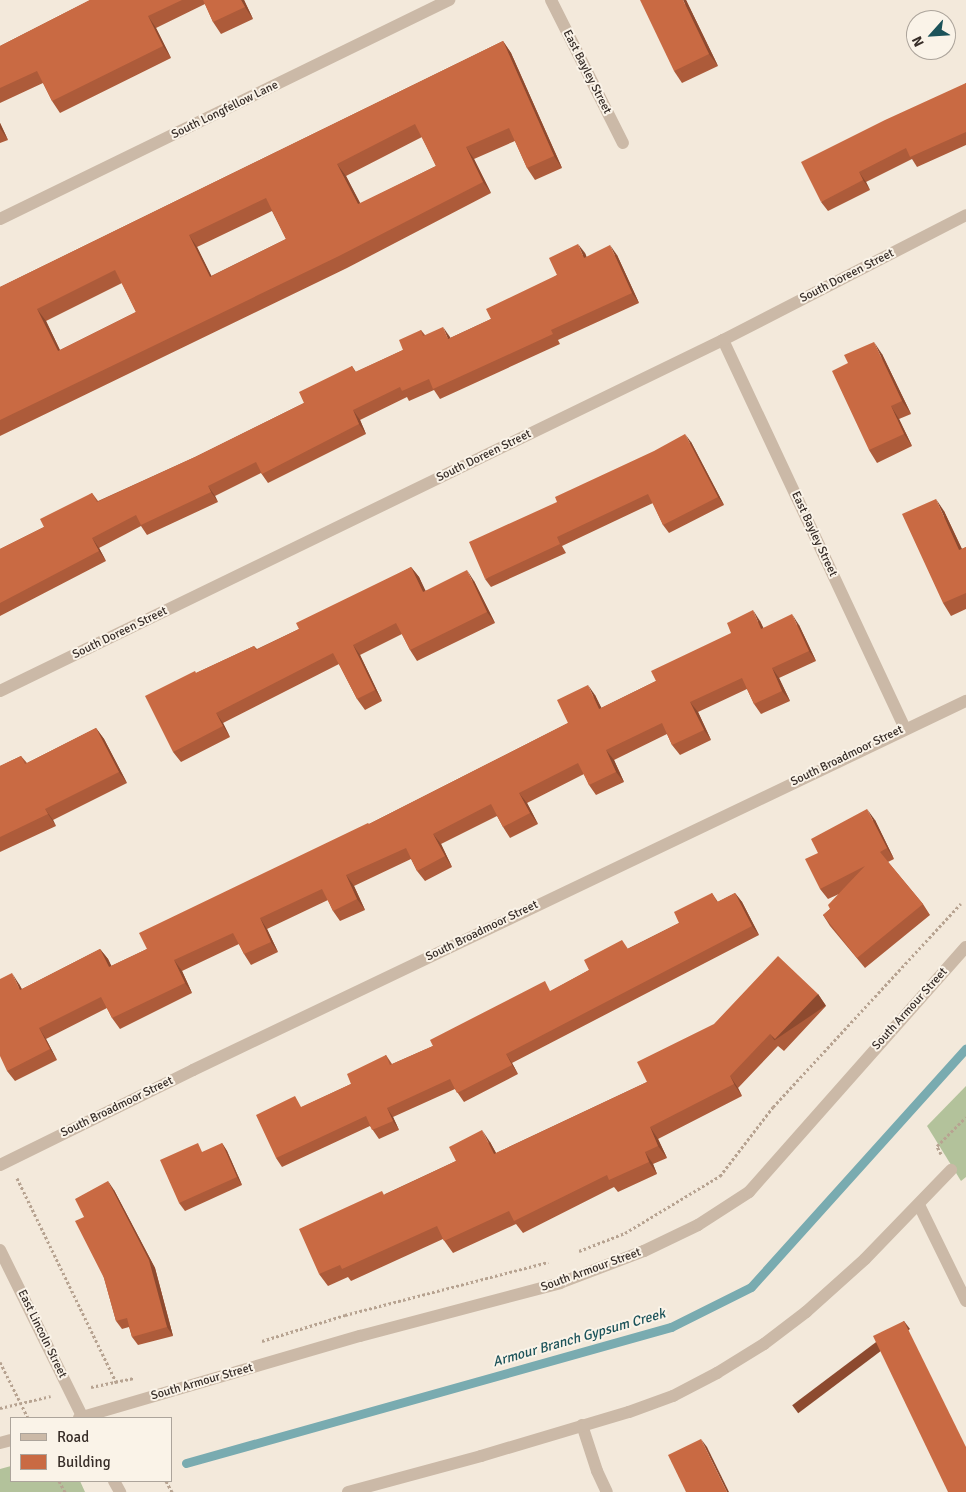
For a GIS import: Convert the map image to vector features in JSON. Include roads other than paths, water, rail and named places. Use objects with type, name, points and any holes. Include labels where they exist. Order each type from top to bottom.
[{"type":"street","name":"South Longfellow Lane","points":[[0,219],[449,0]]},
{"type":"street","name":"East Bayley Street","points":[[551,0],[623,143]]},
{"type":"street","name":"South Doreen Street","points":[[0,691],[723,340],[966,215]]},
{"type":"street","name":"East Bayley Street","points":[[723,340],[905,728]]},
{"type":"street","name":"South Broadmoor Street","points":[[4,1163],[905,728],[966,701]]},
{"type":"street","name":"South Armour Street","points":[[85,1417],[360,1336],[560,1283],[644,1251],[698,1225],[748,1192],[966,947]]},
{"type":"street","points":[[348,1492],[582,1426],[673,1396],[716,1373],[764,1344],[821,1299],[919,1205],[950,1170]]},
{"type":"street","points":[[919,1205],[966,1301]]},
{"type":"street","name":"East Lincoln Street","points":[[0,1250],[82,1417]]},
{"type":"street","points":[[582,1426],[597,1471],[607,1492]]},
{"type":"waterway","name":"Armour Branch Gypsum Creek","points":[[186,1463],[671,1327],[751,1287],[966,1048]]}]
